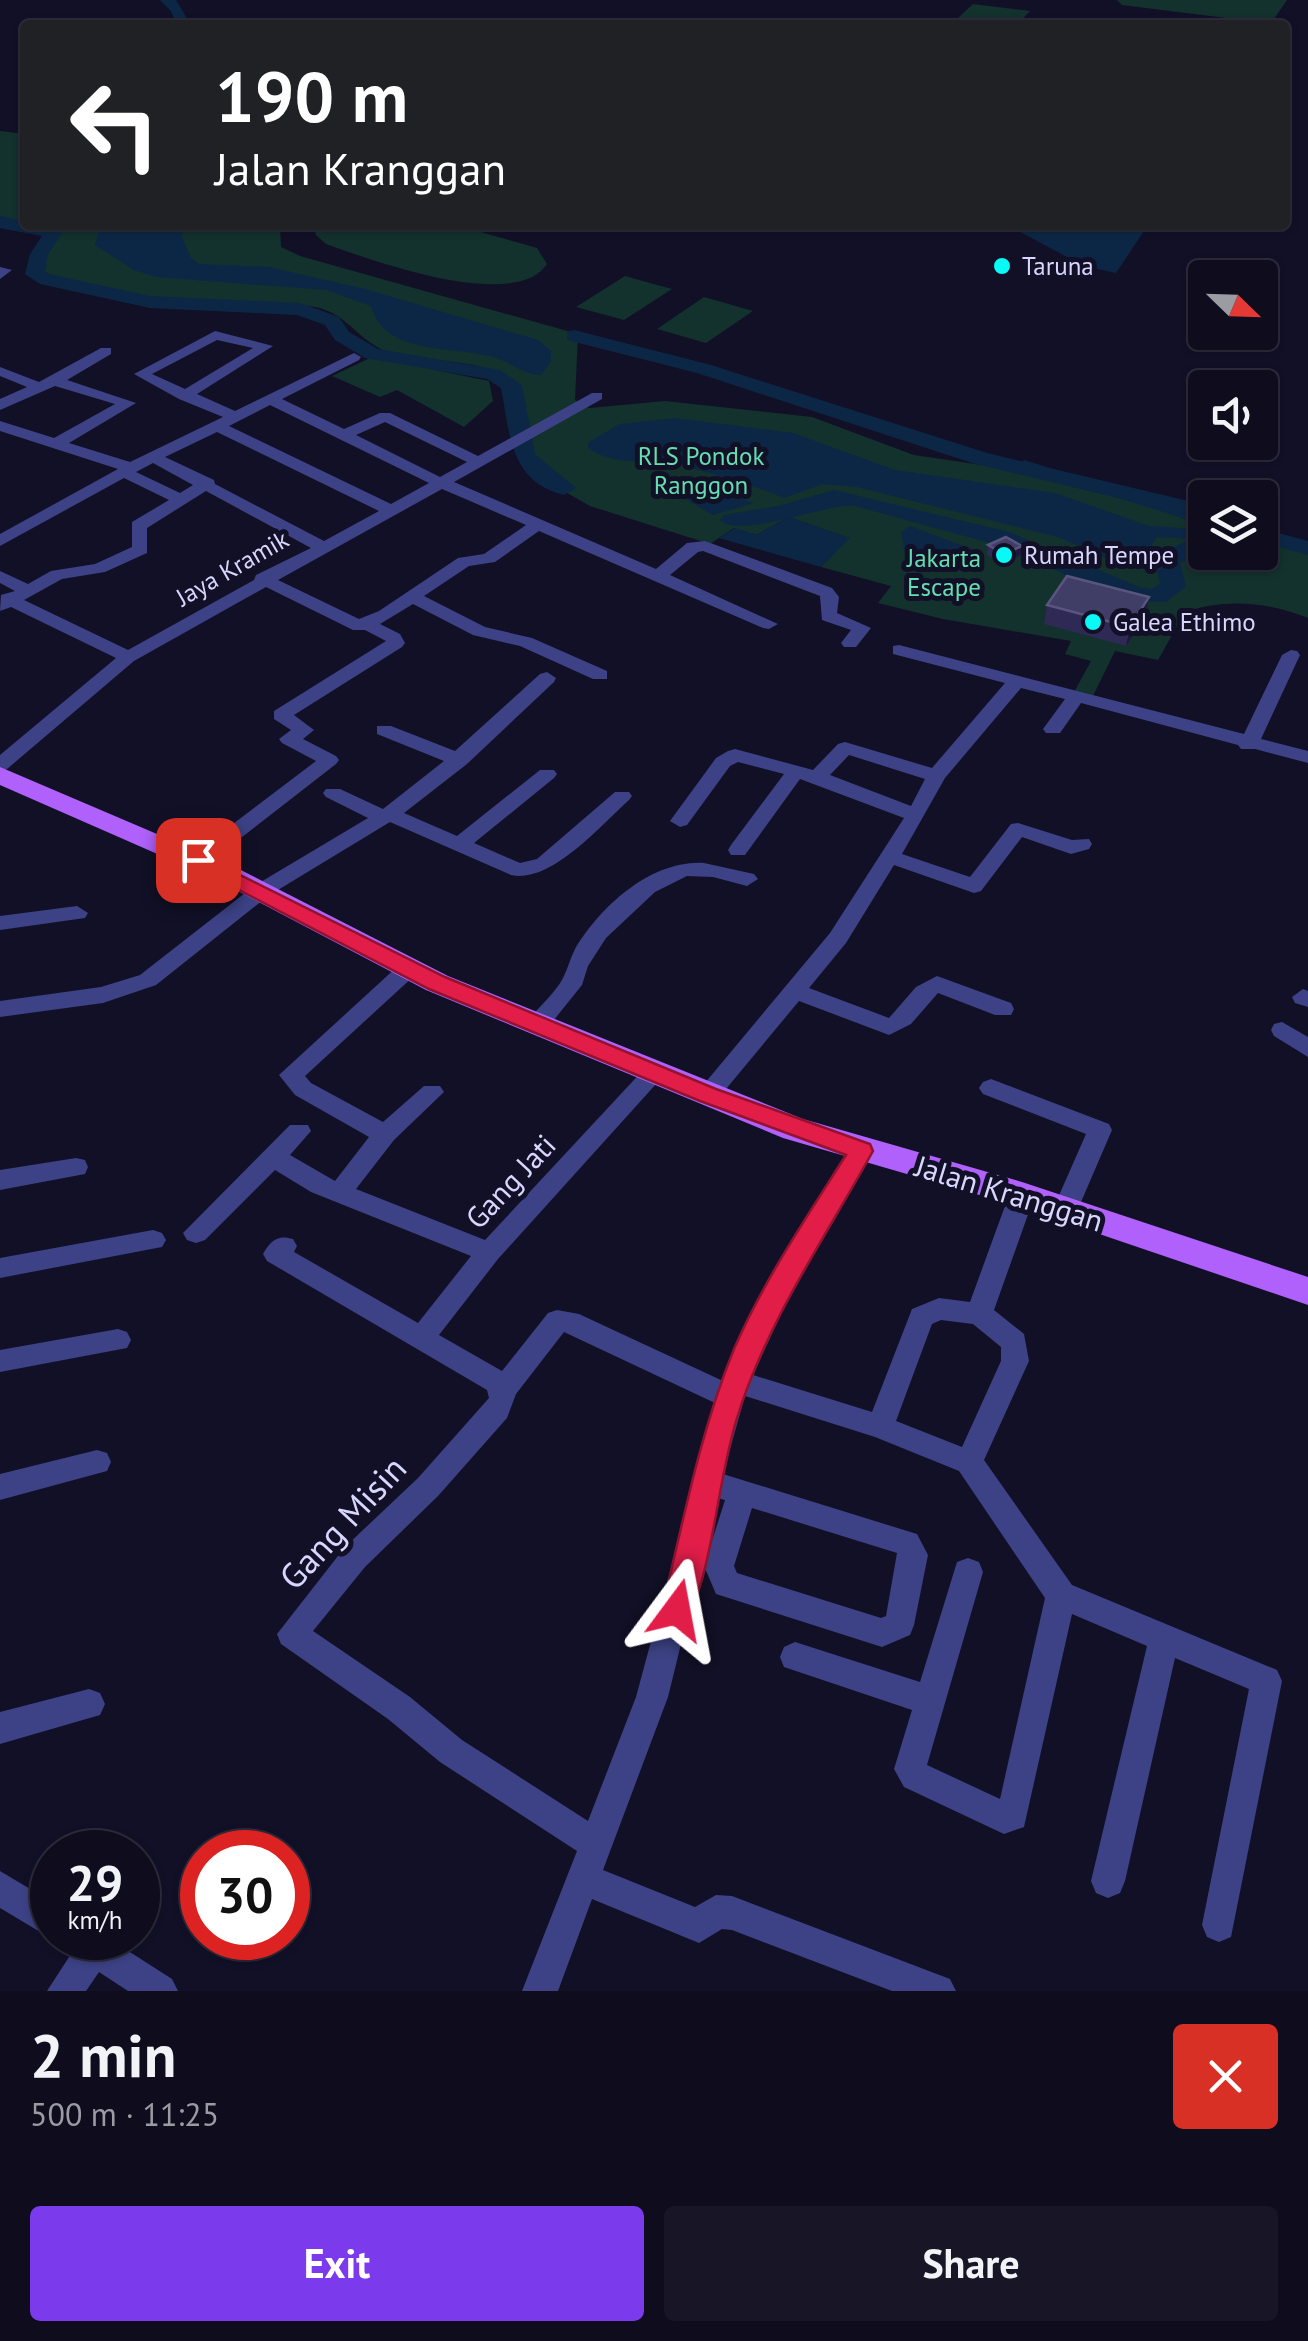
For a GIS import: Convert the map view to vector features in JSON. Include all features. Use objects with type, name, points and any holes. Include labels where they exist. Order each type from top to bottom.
[{"type":"main road","name":"Jalan Kranggan","points":[[0,775],[198,860],[407,970],[708,1095],[861,1151],[1022,1194],[1308,1291]]},
{"type":"street","points":[[184,396],[266,346],[220,334],[176,354],[142,376],[184,396],[235,417]]},
{"type":"street","points":[[0,406],[106,352]]},
{"type":"street","points":[[176,354],[193,360]]},
{"type":"street","points":[[0,542],[128,470],[354,357]]},
{"type":"street","points":[[211,366],[229,372]]},
{"type":"street","points":[[0,371],[38,387]]},
{"type":"street","points":[[54,446],[128,402],[55,381]]},
{"type":"street","name":"Jaya Kramik","points":[[0,765],[128,657],[320,546],[597,396]]},
{"type":"street","points":[[272,400],[439,482],[659,576],[672,586],[769,624]]},
{"type":"street","points":[[344,435],[385,416],[477,462]]},
{"type":"street","points":[[217,426],[390,510]]},
{"type":"street","points":[[5,432],[128,470],[180,499]]},
{"type":"street","points":[[154,457],[320,546]]},
{"type":"street","points":[[4,602],[57,575],[99,568],[141,549],[138,526],[208,483]]},
{"type":"street","points":[[367,624],[464,562],[489,558],[539,524]]},
{"type":"street","points":[[659,576],[693,547],[705,546],[826,592],[830,597],[828,616],[862,628],[850,644]]},
{"type":"street","points":[[0,576],[26,590]]},
{"type":"street","points":[[198,860],[329,760],[289,739],[304,730],[280,715],[396,643],[394,638],[367,624],[349,624],[262,579]]},
{"type":"street","points":[[410,596],[480,631],[526,642],[600,675]]},
{"type":"street","points":[[4,602],[128,657]]},
{"type":"street","points":[[898,650],[1308,757]]},
{"type":"street","points":[[1248,744],[1292,655]]},
{"type":"street","points":[[0,1009],[103,996],[137,985],[174,962],[260,891],[386,815],[460,760],[547,678]]},
{"type":"street","points":[[708,1095],[838,938],[891,857],[936,776],[1016,682]]},
{"type":"street","points":[[1053,729],[1076,696]]},
{"type":"street","points":[[384,730],[460,760]]},
{"type":"street","points":[[738,850],[806,774],[845,748],[936,776]]},
{"type":"street","points":[[680,821],[730,756],[806,774],[916,815]]},
{"type":"street","points":[[460,844],[546,774]]},
{"type":"street","points":[[334,793],[518,870],[536,869],[622,796]]},
{"type":"street","points":[[891,857],[974,886],[1018,829],[1071,847],[1082,844]]},
{"type":"street","points":[[537,1024],[574,980],[574,969],[615,914],[665,876],[702,869],[747,878]]},
{"type":"street","points":[[0,923],[77,913]]},
{"type":"street","points":[[385,1134],[303,1089],[291,1075],[407,970]]},
{"type":"street","points":[[796,990],[890,1026],[902,1022],[925,990],[937,984],[1003,1009]]},
{"type":"street","points":[[1282,1030],[1308,1050]]},
{"type":"street","name":"Gang Jati","points":[[421,1339],[489,1252],[654,1073]]},
{"type":"street","points":[[990,1088],[1100,1130],[1066,1209]]},
{"type":"street","points":[[340,1192],[385,1134],[432,1092]]},
{"type":"street","points":[[196,1232],[300,1131]]},
{"type":"street","points":[[540,1991],[598,1846],[665,1656],[734,1389],[775,1292],[861,1151]]},
{"type":"street","points":[[274,1156],[320,1185],[489,1252]]},
{"type":"street","points":[[0,1180],[76,1167]]},
{"type":"street","points":[[979,1314],[1022,1194]]},
{"type":"street","points":[[0,1268],[152,1240]]},
{"type":"street","points":[[284,1246],[276,1254],[504,1390],[558,1321],[570,1322],[734,1389],[880,1427],[969,1462],[1061,1595],[1266,1681],[1218,1925]]},
{"type":"street","points":[[880,1427],[922,1317],[939,1310],[979,1314],[1014,1342],[1015,1354],[969,1462]]},
{"type":"street","points":[[0,1361],[118,1340]]},
{"type":"street","name":"Gang Misin","points":[[504,1390],[503,1400],[480,1430],[355,1556],[292,1634],[452,1751],[598,1846]]},
{"type":"street","points":[[0,1487],[97,1462]]},
{"type":"street","points":[[707,1482],[907,1543],[913,1555],[899,1624],[894,1631],[882,1633],[727,1584],[719,1566],[742,1493]]},
{"type":"street","points":[[968,1572],[910,1769],[915,1776],[1008,1818],[1061,1595]]},
{"type":"street","points":[[1108,1881],[1164,1639]]},
{"type":"street","points":[[795,1656],[928,1700]]},
{"type":"street","points":[[0,1728],[90,1704]]},
{"type":"street","points":[[585,1879],[699,1926],[716,1912],[732,1913],[921,1988]]},
{"type":"street","points":[[0,1888],[30,1908]]},
{"type":"street","points":[[66,1991],[79,1960]]},
{"type":"street","points":[[112,1960],[160,1991]]},
{"type":"green space","points":[[1117,0],[1287,0],[1273,20],[1242,20],[1122,5]]},
{"type":"green space","points":[[973,4],[1030,11],[1022,20],[958,18]]},
{"type":"green space","points":[[0,131],[20,133],[20,223],[0,219]]},
{"type":"green space","name":"RLS Pondok Ranggon","points":[[49,230],[280,230],[281,247],[300,256],[578,334],[575,400],[589,408],[665,401],[812,417],[914,455],[1036,473],[1188,517],[1188,570],[1278,570],[1278,540],[1308,548],[1308,618],[1278,608],[1247,604],[1185,612],[1158,660],[1115,651],[1092,698],[1073,694],[1091,661],[1065,654],[1071,641],[943,619],[878,603],[891,586],[821,567],[849,538],[789,517],[756,535],[734,528],[710,544],[590,506],[562,490],[568,485],[530,455],[522,432],[515,383],[490,369],[385,351],[338,316],[315,307],[276,302],[156,301],[119,295],[41,272],[57,232]]},
{"type":"green space","points":[[316,230],[474,230],[537,248],[547,264],[530,278],[505,284],[475,283],[375,261],[326,244],[315,234]]},
{"type":"green space","points":[[625,276],[672,289],[624,320],[576,307]]},
{"type":"green space","points":[[704,297],[753,311],[706,343],[657,329]]},
{"type":"green space","points":[[372,357],[489,381],[493,401],[464,427],[397,390],[380,397],[332,376]]},
{"type":"water","points":[[99,230],[185,230],[181,235],[191,258],[199,264],[269,267],[365,289],[538,340],[551,351],[551,361],[541,375],[535,375],[497,358],[406,341],[382,327],[371,306],[326,290],[156,277],[134,270],[95,245]]},
{"type":"water","points":[[1016,230],[1145,230],[1116,273],[1084,266]]},
{"type":"water","points":[[675,418],[793,433],[895,470],[1055,493],[1149,526],[1188,528],[1188,539],[1157,537],[1139,561],[1120,564],[1058,537],[857,487],[823,484],[784,498],[704,472],[663,463],[619,460],[588,448],[589,442],[620,424]]},
{"type":"water","points":[[1024,460],[1188,511],[1188,520],[1018,466]]},
{"type":"water","points":[[685,481],[754,503],[713,515],[672,491]]},
{"type":"water","points":[[789,517],[850,538],[821,567],[719,538],[735,528],[756,535]]},
{"type":"water","points":[[910,526],[974,550],[938,568],[905,553],[901,532]]},
{"type":"building","points":[[1006,537],[1022,546],[1004,554],[988,545]]},
{"type":"building","points":[[1067,576],[1149,597],[1130,627],[1047,605]]},
{"type":"waterway","points":[[167,0],[178,9],[182,20]]},
{"type":"waterway","points":[[0,222],[20,226]]},
{"type":"waterway","points":[[39,230],[53,233],[39,254],[35,274],[47,280],[150,302],[300,309],[332,321],[342,336],[372,354],[493,374],[511,385],[524,455],[532,466],[564,488]]},
{"type":"waterway","points":[[574,336],[704,369],[980,458],[1188,508]]},
{"type":"waterway","points":[[732,520],[781,513],[834,497],[857,499],[1021,544],[1121,590],[1157,597],[1173,586],[1167,560],[1188,548]]},
{"type":"waterway","points":[[1278,540],[1308,548]]},
{"type":"place","name":"Taruna","points":[[1002,266]]},
{"type":"place","name":"Rumah Tempe","points":[[1004,555]]},
{"type":"place","name":"Galea Ethimo","points":[[1093,622]]},
{"type":"route","points":[[198,860],[407,970],[708,1095],[861,1151],[785,1274],[748,1348],[722,1420],[677,1610]]},
{"type":"park label","name":"Jakarta Escape","points":[[944,572]]}]
